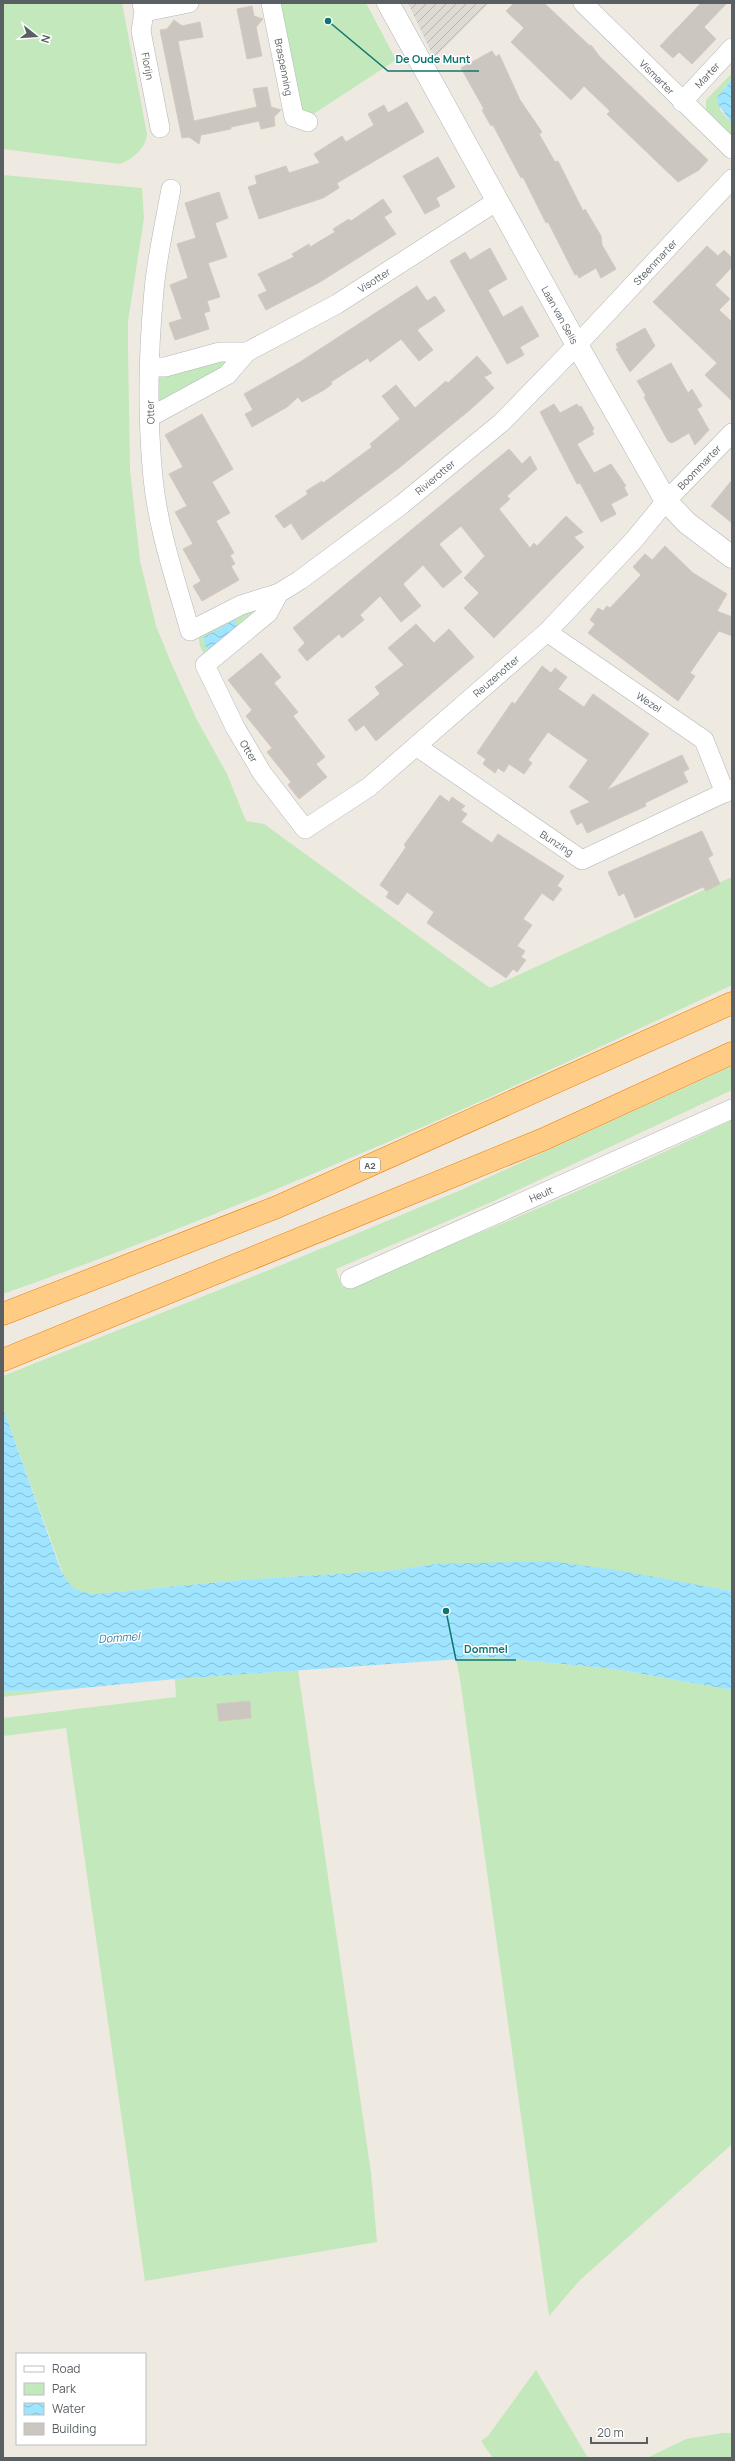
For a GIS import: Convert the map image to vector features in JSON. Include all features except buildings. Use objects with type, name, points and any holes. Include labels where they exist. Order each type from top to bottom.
[{"type":"highway","name":"A2","points":[[3,1314],[277,1207],[732,1003]]},
{"type":"highway","points":[[3,1360],[544,1139],[732,1053]]},
{"type":"street","points":[[143,8],[189,3]]},
{"type":"street","name":"Braspenning","points":[[271,3],[294,118],[308,122]]},
{"type":"street","name":"Laan van Selis","points":[[388,3],[577,345],[666,501],[687,523],[732,557]]},
{"type":"street","name":"Vismarter","points":[[583,3],[682,102],[732,149]]},
{"type":"street","name":"Florijn","points":[[143,8],[141,31],[160,128]]},
{"type":"street","name":"Marter","points":[[682,102],[732,48]]},
{"type":"street","name":"Steenmarter","points":[[577,345],[732,179]]},
{"type":"street","name":"Otter","points":[[171,189],[154,289],[149,367],[150,417],[153,479],[165,544],[190,631]]},
{"type":"street","name":"Visotter","points":[[150,417],[227,375],[247,352],[337,304],[497,201]]},
{"type":"street","name":"Rivierotter","points":[[190,631],[241,605],[279,593],[300,580],[401,505],[501,423],[577,345]]},
{"type":"street","name":"Visotter","points":[[149,367],[165,367],[220,352],[247,352]]},
{"type":"street","name":"Boommarter","points":[[666,501],[732,433]]},
{"type":"street","name":"Reuzenotter","points":[[305,830],[369,787],[547,632],[634,540],[666,501]]},
{"type":"street","name":"Otter","points":[[279,593],[268,614],[205,665],[235,727],[262,773],[305,830]]},
{"type":"street","name":"Wezel","points":[[547,632],[704,740],[728,791]]},
{"type":"street","name":"Bunzing","points":[[416,746],[582,860],[728,791]]},
{"type":"street","name":"Heult","points":[[350,1279],[732,1109]]},
{"type":"shaded area","points":[[408,3],[489,3],[434,58]]},
{"type":"green space","points":[[3,3],[122,3],[147,134],[144,144],[134,156],[120,164],[3,149]]},
{"type":"green space","points":[[278,3],[366,3],[396,60],[301,122]]},
{"type":"green space","points":[[732,73],[732,79],[724,88],[720,110],[732,124],[732,138],[706,112],[706,100]]},
{"type":"green space","points":[[3,175],[142,188],[144,218],[128,321],[130,471],[140,561],[156,626],[197,720],[227,774],[246,821],[264,824],[490,988],[732,877],[732,985],[553,1069],[372,1149],[188,1224],[3,1294]]},
{"type":"green space","points":[[226,356],[231,364],[161,403],[158,401],[158,374]]},
{"type":"green space","points":[[267,601],[207,656],[203,652],[200,647],[199,635]]},
{"type":"green space","points":[[732,1066],[732,1090],[494,1201],[336,1269],[342,1287],[490,1229],[636,1165],[732,1120],[732,1591],[709,1587],[435,1564],[396,1570],[241,1580],[95,1594],[76,1591],[65,1579],[3,1408],[3,1376],[284,1264],[461,1190]]},
{"type":"green space","points":[[489,1657],[614,1669],[732,1690],[732,2144],[579,2281],[549,2316],[456,1659]]},
{"type":"green space","points":[[298,1670],[371,2173],[377,2242],[145,2281],[66,1728],[3,1736],[3,1718],[176,1697],[175,1679]]},
{"type":"green space","points":[[62,1690],[3,1697],[3,1691]]},
{"type":"green space","points":[[536,2370],[588,2458],[493,2458],[481,2441],[488,2436]]},
{"type":"green space","points":[[732,2433],[732,2458],[647,2458],[686,2439]]},
{"type":"water","points":[[732,79],[732,124],[718,104],[718,96]]},
{"type":"water","points":[[235,620],[238,629],[211,650],[205,646],[204,637]]},
{"type":"water","points":[[3,1408],[60,1568],[70,1584],[77,1590],[95,1594],[241,1580],[396,1570],[435,1564],[551,1561],[621,1571],[732,1591],[732,1690],[614,1669],[489,1657],[175,1679],[62,1690],[3,1691],[3,1584],[5,1584],[3,1577]]},
{"type":"place","name":"De Oude Munt","points":[[328,21]]},
{"type":"place","name":"Dommel","points":[[446,1611]]}]
